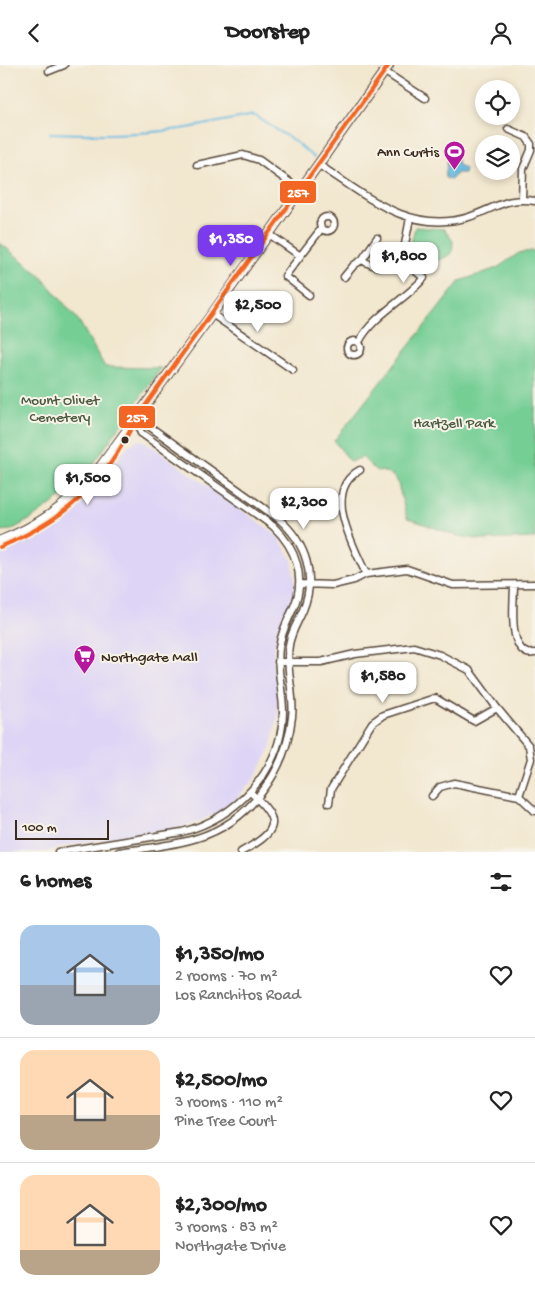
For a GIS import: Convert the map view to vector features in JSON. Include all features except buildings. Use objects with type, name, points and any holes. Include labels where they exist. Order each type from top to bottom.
[{"type":"main road","points":[[0,541],[37,524],[66,503],[92,477],[212,314],[387,68]]},
{"type":"main road","points":[[0,547],[40,529],[83,495],[106,468],[126,439],[135,420]]},
{"type":"street","points":[[49,71],[64,65]]},
{"type":"street","points":[[387,68],[425,99]]},
{"type":"street","points":[[508,129],[526,137],[531,144],[531,149],[522,169],[522,199]]},
{"type":"street","points":[[197,165],[243,155],[259,160],[300,190]]},
{"type":"street","points":[[319,165],[386,207],[410,218],[430,222],[454,221],[472,216],[506,201],[522,199],[535,201]]},
{"type":"street","points":[[402,260],[410,218]]},
{"type":"street","points":[[309,295],[285,276],[299,255],[321,229]]},
{"type":"street","points":[[269,234],[299,255]]},
{"type":"street","points":[[344,277],[362,259],[377,238]]},
{"type":"street","points":[[362,259],[370,265],[384,267],[402,260]]},
{"type":"street","points":[[358,342],[365,331],[424,278],[402,260]]},
{"type":"street","points":[[212,314],[292,370]]},
{"type":"street","points":[[58,852],[170,835],[195,829],[221,816],[250,792],[258,781],[269,762],[281,727],[283,699],[278,662],[283,629],[294,608],[300,584],[296,558],[282,535],[273,526],[141,433],[135,420]]},
{"type":"street","points":[[118,852],[198,838],[226,825],[257,798],[266,787],[278,767],[289,736],[293,715],[288,661],[291,637],[303,612],[310,585],[306,555],[290,528],[146,424],[135,420]]},
{"type":"street","points":[[360,470],[354,473],[344,488],[341,508],[343,519],[366,574]]},
{"type":"street","points":[[300,584],[339,584],[366,574],[407,569],[454,585],[535,584]]},
{"type":"street","points":[[514,585],[514,634],[518,645],[527,653],[535,653]]},
{"type":"street","points":[[278,662],[321,663],[355,654],[414,647],[440,655],[469,670],[497,708],[529,746],[531,759],[519,796]]},
{"type":"street","points":[[329,803],[331,789],[372,723],[383,715],[435,698],[474,721],[497,708]]},
{"type":"street","points":[[432,796],[440,787],[454,783],[519,796],[535,811]]},
{"type":"street","points":[[240,852],[262,840],[271,829],[270,814],[250,792]]},
{"type":"shaded area","points":[[138,440],[143,440],[270,530],[279,538],[292,560],[295,584],[293,596],[279,627],[274,650],[273,666],[277,686],[278,714],[270,750],[254,779],[238,797],[219,812],[193,824],[169,830],[75,844],[44,852],[0,852],[0,551],[42,532],[72,511],[99,483],[128,446]]},
{"type":"green space","points":[[415,227],[444,229],[453,241],[452,253],[426,265],[408,257]]},
{"type":"green space","name":"Mount Olivet Cemetery","points":[[0,243],[40,275],[79,321],[105,367],[161,368],[89,470],[70,491],[31,519],[11,530],[0,531]]},
{"type":"green space","name":"Hartzell Park","points":[[535,252],[535,538],[484,540],[458,536],[407,518],[397,480],[389,473],[375,470],[362,457],[351,462],[334,441],[460,281],[497,268],[519,253]]},
{"type":"water","name":"Ann Curtis","points":[[448,157],[457,159],[458,165],[465,168],[464,173],[456,173],[452,179],[445,178]]},
{"type":"waterway","points":[[50,133],[158,132],[254,115],[297,143],[314,158]]},
{"type":"transit line","name":"257","points":[[0,547],[44,525],[63,512],[81,497],[111,463],[135,420],[389,65]]},
{"type":"place","name":"Ann Curtis","points":[[455,170]]},
{"type":"place","name":"Northgate Mall","points":[[85,675]]}]
